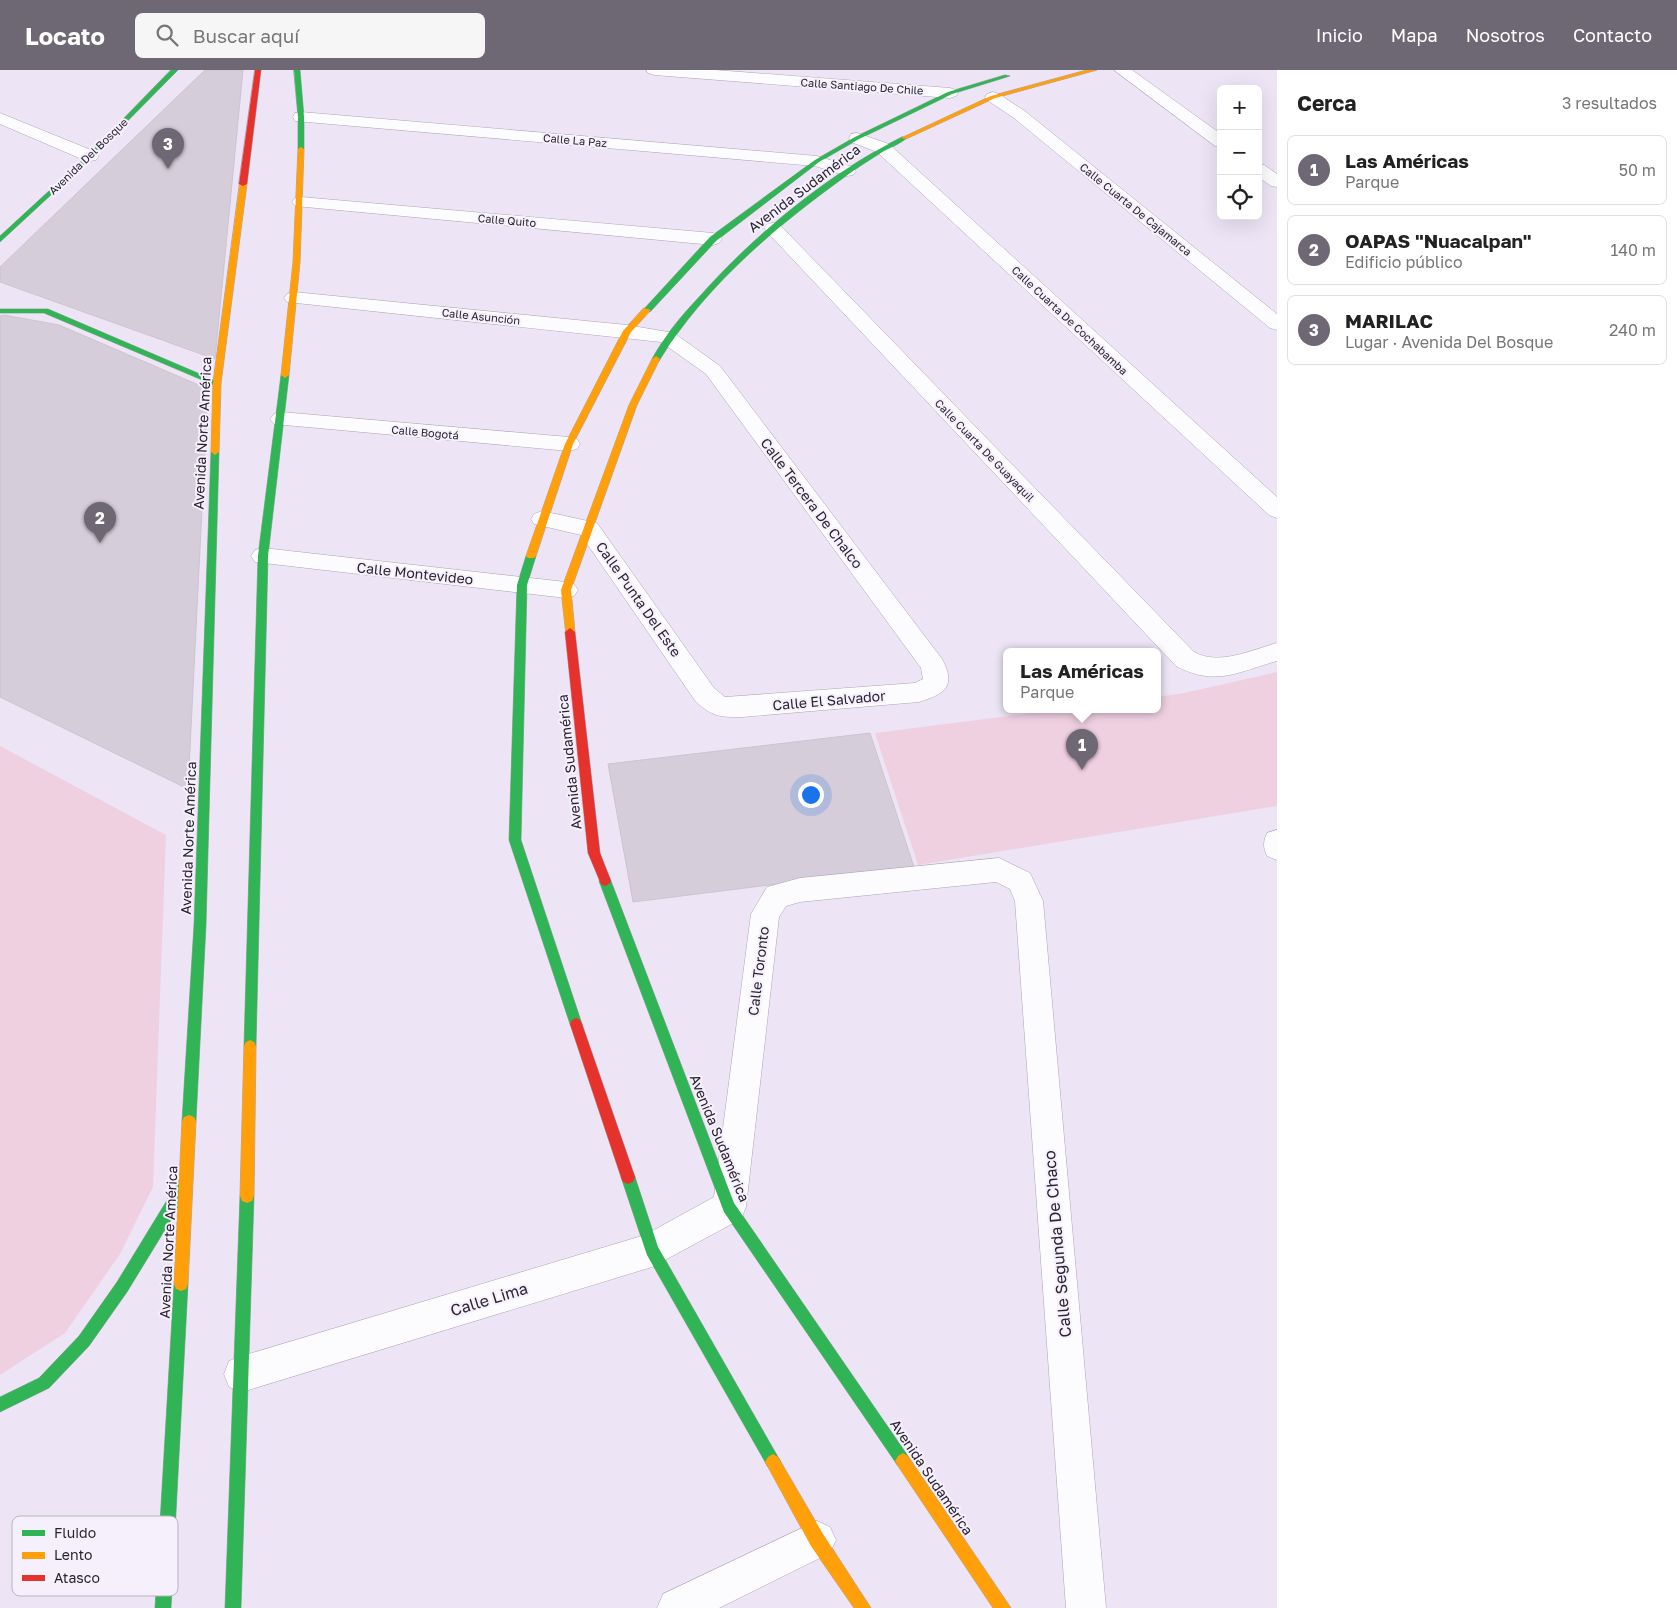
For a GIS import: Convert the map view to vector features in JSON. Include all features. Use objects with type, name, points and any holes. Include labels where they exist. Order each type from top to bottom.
[{"type":"street","name":"Avenida Del Bosque","points":[[0,240],[90,156],[175,70]]},
{"type":"street","name":"Avenida Norte América","points":[[168,1516],[200,925],[217,383],[258,70]]},
{"type":"street","points":[[233,1608],[242,1374],[263,556],[281,419],[294,298],[301,202],[301,117],[297,70]]},
{"type":"street","name":"Calle Santiago De Chile","points":[[654,70],[950,93]]},
{"type":"street","name":"Avenida Sudamérica","points":[[1003,1608],[729,1207],[594,854],[566,590],[633,405],[667,337],[720,277],[773,228],[847,171],[883,148],[993,97],[1094,70]]},
{"type":"street","points":[[1122,70],[1217,139]]},
{"type":"street","name":"Avenida Sudamérica","points":[[863,1608],[817,1540],[652,1250],[515,840],[522,584],[542,519],[569,444],[627,331],[713,239],[817,161],[857,138],[950,93],[1015,73]]},
{"type":"street","name":"Calle Cuarta De Cajamarca","points":[[993,97],[1020,115],[1277,324]]},
{"type":"street","name":"Calle La Paz","points":[[301,117],[817,161],[847,171]]},
{"type":"street","points":[[0,118],[90,156]]},
{"type":"street","name":"Calle Cuarta De Cochabamba","points":[[857,138],[883,148],[1277,510]]},
{"type":"street","points":[[1262,172],[1277,182]]},
{"type":"street","name":"Calle Quito","points":[[301,202],[713,239]]},
{"type":"street","name":"Calle Cuarta De Guayaquil","points":[[773,228],[1185,659],[1200,667],[1220,668],[1277,652]]},
{"type":"street","name":"Calle Asunción","points":[[294,298],[627,331],[667,337]]},
{"type":"street","points":[[0,311],[45,311],[217,383]]},
{"type":"street","name":"Calle Tercera De Chalco","points":[[667,337],[713,370],[933,666],[936,684]]},
{"type":"street","name":"Calle Bogotá","points":[[281,419],[569,444]]},
{"type":"street","name":"Calle Punta Del Este","points":[[542,519],[589,529],[705,695],[719,707]]},
{"type":"street","name":"Calle Montevideo","points":[[263,556],[566,590]]},
{"type":"street","name":"Calle El Salvador","points":[[719,707],[742,707],[919,692],[936,684]]},
{"type":"street","points":[[1277,841],[1277,848]]},
{"type":"street","name":"Calle Toronto","points":[[729,1207],[765,914],[777,896],[800,890],[999,870],[1020,881]]},
{"type":"street","name":"Calle Segunda De Chaco","points":[[1020,881],[1029,902],[1086,1608]]},
{"type":"street","points":[[0,1405],[44,1383],[84,1341],[122,1287],[186,1182]]},
{"type":"street","name":"Calle Lima","points":[[242,1374],[652,1250],[729,1207]]},
{"type":"street","points":[[677,1608],[817,1540]]},
{"type":"shaded area","points":[[1277,672],[1277,806],[918,865],[875,733],[1032,713],[1161,713],[1161,696]]},
{"type":"shaded area","points":[[0,746],[166,835],[153,1187],[120,1254],[65,1333],[0,1375]]},
{"type":"building","points":[[205,70],[243,70],[215,359],[0,282],[0,267]]},
{"type":"building","points":[[4,315],[59,325],[208,389],[188,789],[0,697],[0,316]]},
{"type":"building","points":[[870,733],[914,867],[633,902],[608,764]]},
{"type":"traffic: fast","points":[[0,240],[90,156],[175,70]]},
{"type":"traffic: fast","points":[[297,70],[301,117],[301,149]]},
{"type":"traffic: fast","points":[[647,310],[713,239],[817,161],[857,138],[950,93],[1007,76]]},
{"type":"traffic: fast","points":[[656,359],[670,335],[686,315],[753,246],[845,174],[879,151],[904,138]]},
{"type":"traffic: fast","points":[[0,311],[45,311],[217,383]]},
{"type":"traffic: fast","points":[[250,1046],[263,556],[285,375]]},
{"type":"traffic: fast","points":[[189,1121],[200,925],[215,452]]},
{"type":"traffic: fast","points":[[531,556],[522,585],[515,840],[576,1024]]},
{"type":"traffic: fast","points":[[605,881],[729,1207],[903,1461]]},
{"type":"traffic: fast","points":[[628,1177],[652,1250],[773,1462]]},
{"type":"traffic: fast","points":[[0,1405],[44,1383],[84,1341],[122,1287],[185,1184]]},
{"type":"traffic: fast","points":[[233,1608],[247,1196]]},
{"type":"traffic: fast","points":[[168,1516],[181,1284]]},
{"type":"traffic: fast","points":[[163,1608],[164,1596]]},
{"type":"traffic: slow","points":[[904,138],[993,97],[1094,70]]},
{"type":"traffic: slow","points":[[285,375],[300,206],[301,149]]},
{"type":"traffic: slow","points":[[215,452],[217,383],[243,184]]},
{"type":"traffic: slow","points":[[531,556],[569,444],[627,331],[647,310]]},
{"type":"traffic: slow","points":[[570,632],[566,590],[633,405],[656,359]]},
{"type":"traffic: slow","points":[[247,1196],[250,1046]]},
{"type":"traffic: slow","points":[[181,1284],[189,1121]]},
{"type":"traffic: slow","points":[[903,1461],[1003,1608]]},
{"type":"traffic: slow","points":[[773,1462],[817,1540],[863,1608]]},
{"type":"traffic: jam","points":[[243,184],[258,70]]},
{"type":"traffic: jam","points":[[570,632],[594,853],[605,881]]},
{"type":"traffic: jam","points":[[576,1024],[628,1177]]},
{"type":"place","name":"MARILAC","points":[[168,169]]},
{"type":"place","name":"OAPAS \"Nuacalpan\"","points":[[100,543]]},
{"type":"place","name":"Las Américas","points":[[1082,770]]}]
